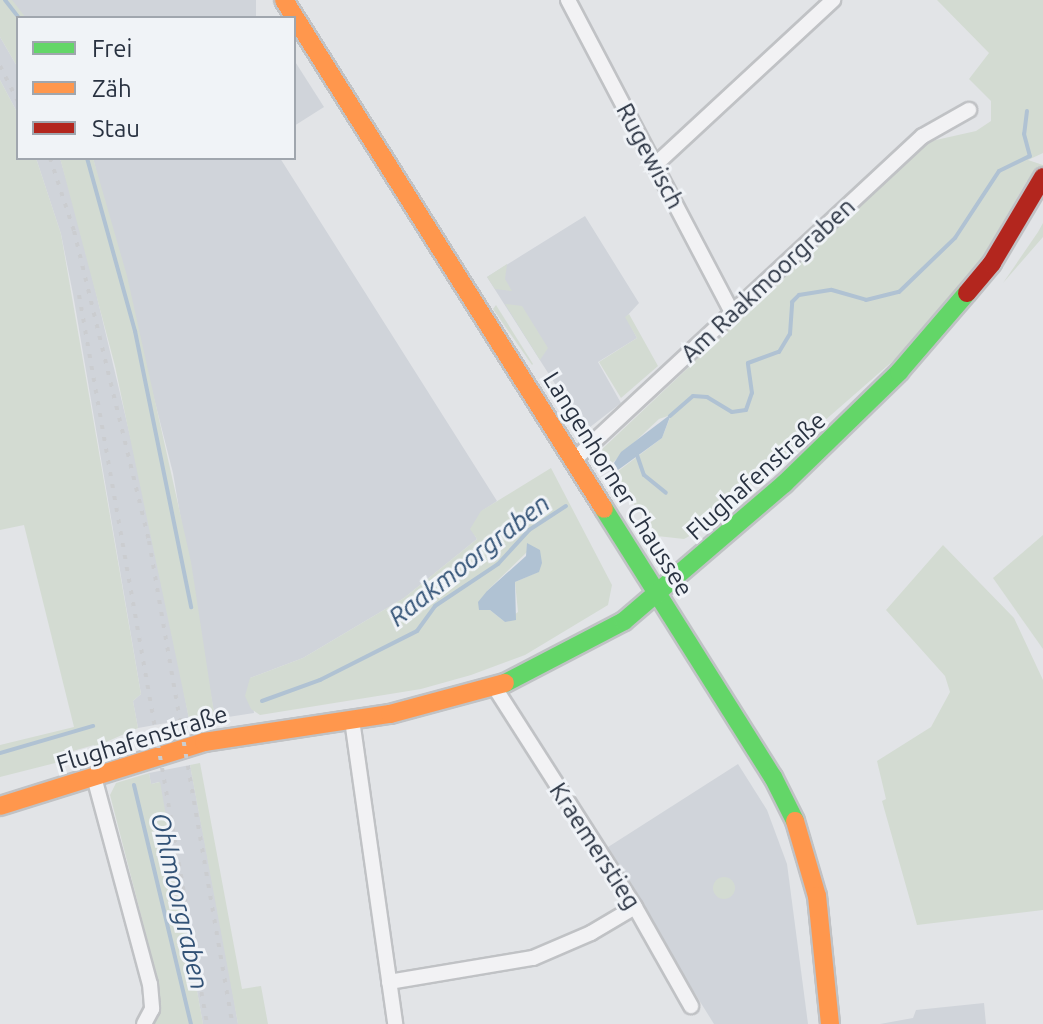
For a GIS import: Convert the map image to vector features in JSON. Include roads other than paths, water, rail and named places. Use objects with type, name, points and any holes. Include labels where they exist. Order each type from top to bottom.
[{"type":"street","name":"Rugewisch","points":[[568,0],[732,313]]},
{"type":"street","points":[[655,165],[833,0]]},
{"type":"street","name":"Langenhorner Chaussee","points":[[296,19],[755,747],[796,824],[817,896],[830,1024]]},
{"type":"street","name":"Am Raakmoorgraben","points":[[574,460],[923,136],[969,110]]},
{"type":"street","name":"Flughafenstraße","points":[[0,806],[204,742],[352,720],[495,688],[569,653],[658,595],[815,455],[899,372],[992,263],[1040,184]]},
{"type":"street","name":"Kraemerstieg","points":[[495,688],[635,907],[691,1006]]},
{"type":"street","points":[[352,720],[395,1024]]},
{"type":"street","points":[[94,777],[150,984],[152,1009],[144,1024]]},
{"type":"street","points":[[389,982],[533,958],[591,933],[635,907]]},
{"type":"water","points":[[671,414],[662,438],[618,470],[614,463],[621,452]]},
{"type":"water","points":[[527,543],[540,550],[542,563],[539,572],[515,582],[516,620],[505,622],[490,610],[479,610],[478,602],[487,591],[526,556]]},
{"type":"waterway","points":[[5,0],[17,16]]},
{"type":"waterway","points":[[1027,111],[1024,134],[1030,156]]},
{"type":"waterway","name":"Raakmoorgraben","points":[[670,416],[693,396],[707,397],[732,412],[746,410],[752,393],[748,363],[779,352],[790,334],[792,302],[799,295],[832,290],[866,300],[899,292],[955,238],[999,171],[1030,156]]},
{"type":"waterway","points":[[88,160],[135,331],[191,607]]},
{"type":"waterway","points":[[637,455],[644,475],[666,493]]},
{"type":"waterway","name":"Raakmoorgraben","points":[[262,701],[320,680],[417,631],[435,606],[498,564],[529,530],[566,506]]},
{"type":"waterway","name":"Raakmoorgraben","points":[[0,753],[93,726]]},
{"type":"waterway","name":"Ohlmoorgraben","points":[[134,785],[191,1024]]},
{"type":"railway","points":[[0,66],[16,97]]},
{"type":"railway","points":[[51,160],[74,231],[149,541],[232,1024]]},
{"type":"railway","points":[[79,295],[207,1024]]}]
